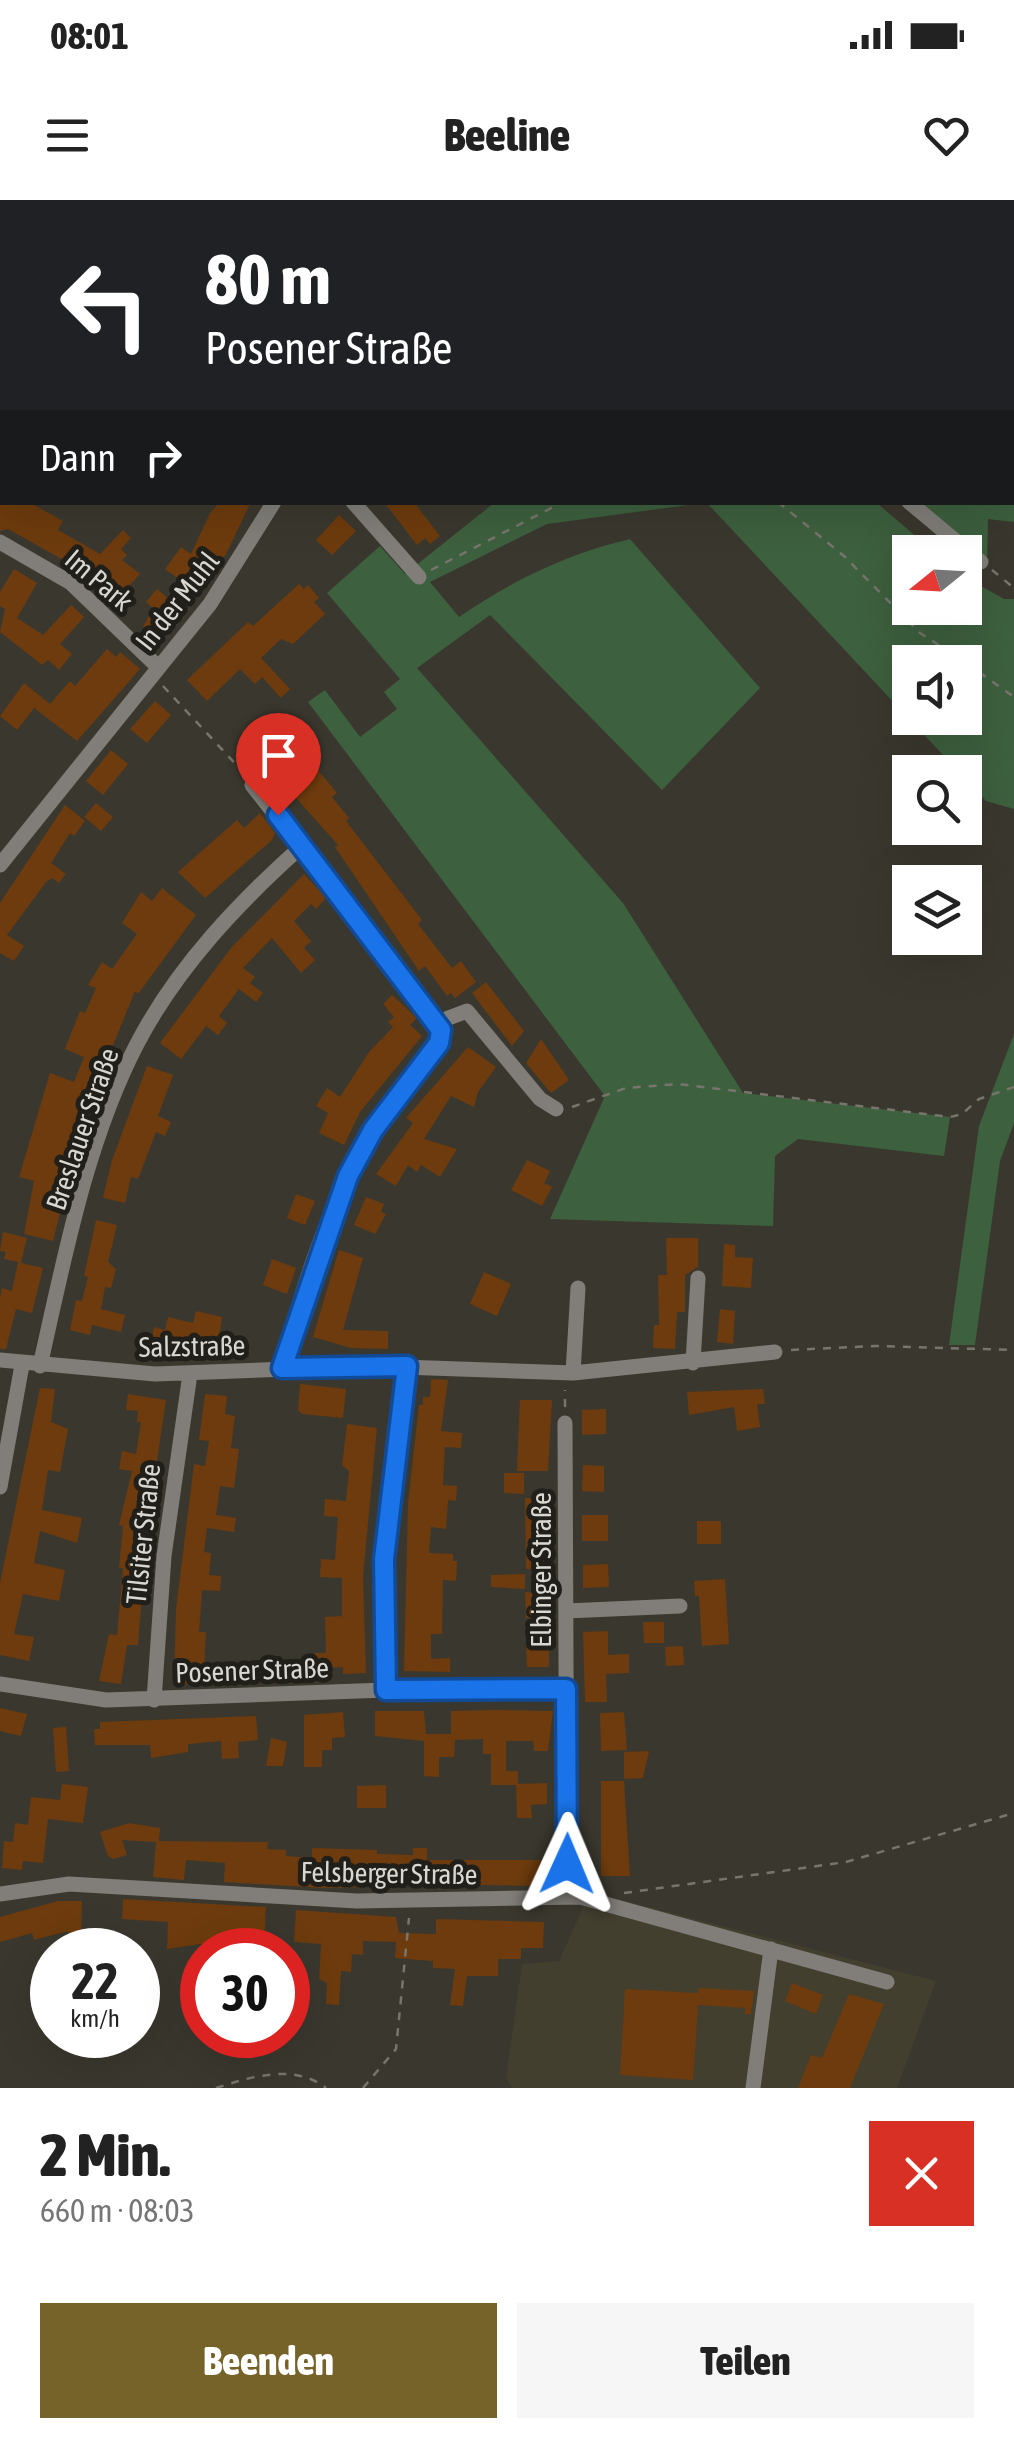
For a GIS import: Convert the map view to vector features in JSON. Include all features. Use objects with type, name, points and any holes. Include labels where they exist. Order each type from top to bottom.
[{"type":"street","name":"In der Muhl","points":[[0,865],[224,585],[272,505]]},
{"type":"street","points":[[356,505],[418,577]]},
{"type":"street","points":[[913,505],[949,535]]},
{"type":"street","name":"Im Park","points":[[0,542],[71,583],[153,673]]},
{"type":"street","points":[[252,785],[438,1022],[439,1043],[373,1130],[348,1176],[282,1368]]},
{"type":"street","name":"Breslauer Straße","points":[[40,1366],[89,1174],[136,1046],[170,991],[236,908],[302,845]]},
{"type":"street","points":[[438,1022],[466,1010],[540,1099],[556,1109]]},
{"type":"street","points":[[693,1363],[698,1278]]},
{"type":"street","points":[[569,1373],[578,1288]]},
{"type":"street","name":"Salzstraße","points":[[0,1360],[22,1365],[190,1374],[407,1366],[569,1373],[774,1352]]},
{"type":"street","points":[[0,1486],[22,1365]]},
{"type":"street","points":[[386,1690],[384,1559],[407,1366]]},
{"type":"street","name":"Tilsiter Straße","points":[[154,1700],[164,1556],[190,1374]]},
{"type":"street","name":"Elbinger Straße","points":[[565,1423],[567,1897]]},
{"type":"street","points":[[566,1611],[680,1606]]},
{"type":"street","name":"Posener Straße","points":[[0,1684],[92,1698],[154,1700],[386,1690],[566,1689]]},
{"type":"street","name":"Felsberger Straße","points":[[0,1894],[84,1884],[410,1902],[567,1897],[604,1902],[887,1982]]},
{"type":"street","points":[[754,2088],[771,1948]]},
{"type":"path","points":[[418,577],[557,505]]},
{"type":"path","points":[[782,505],[844,556],[920,633],[938,645]]},
{"type":"path","points":[[982,563],[1014,588]]},
{"type":"path","points":[[153,673],[252,785]]},
{"type":"path","points":[[982,674],[1014,696]]},
{"type":"path","points":[[556,1109],[588,1104],[626,1088],[678,1084],[950,1117],[962,1114],[979,1099],[1014,1087]]},
{"type":"path","points":[[774,1352],[843,1346],[1014,1350]]},
{"type":"path","points":[[565,1423],[569,1373]]},
{"type":"path","points":[[604,1902],[620,1894],[792,1872],[865,1858],[1014,1813]]},
{"type":"path","points":[[363,2088],[396,2050],[410,1902]]},
{"type":"path","points":[[216,2088],[264,2072],[317,2081],[326,2088]]},
{"type":"shaded area","points":[[590,1892],[936,1981],[897,2088],[512,2088],[506,2077],[522,1964],[559,1961]]},
{"type":"green space","points":[[491,505],[688,505],[547,524],[430,582],[459,617],[541,570],[630,539],[760,688],[662,790],[490,615],[417,668],[623,903],[743,1093],[950,1117],[944,1156],[798,1139],[775,1156],[773,1226],[550,1219],[605,1096],[308,702],[325,690],[360,737],[397,709],[384,692],[400,679],[327,593],[380,546],[405,574]]},
{"type":"green space","points":[[709,505],[879,505],[914,535],[892,535],[892,625],[982,625],[982,587],[1004,599],[1014,599],[1014,809],[982,797],[982,755],[943,755],[924,735],[982,735],[982,645],[892,645],[892,700]]},
{"type":"green space","points":[[916,505],[1014,505],[1014,522],[988,519],[987,562],[982,558],[982,535],[953,535]]},
{"type":"green space","points":[[1014,1034],[1014,1123],[1000,1161],[975,1345],[949,1345],[979,1126]]},
{"type":"building","points":[[0,505],[34,505],[63,521],[58,530],[100,554],[123,530],[131,538],[121,549],[127,555],[122,560],[140,574],[114,602],[90,579],[92,576],[8,529],[0,531]]},
{"type":"building","points":[[217,505],[250,505],[226,554],[198,593],[165,569],[181,547],[191,554]]},
{"type":"building","points":[[386,505],[416,505],[440,536],[430,544],[425,538],[417,545]]},
{"type":"building","points":[[339,515],[356,531],[332,555],[316,540]]},
{"type":"building","points":[[14,569],[37,583],[17,618],[43,635],[71,605],[84,617],[60,644],[72,654],[59,670],[48,660],[42,665],[0,632],[5,609],[0,606],[0,592]]},
{"type":"building","points":[[299,584],[304,589],[308,585],[319,598],[314,602],[325,614],[293,644],[281,639],[261,658],[290,689],[281,698],[262,677],[255,684],[240,669],[207,701],[187,680],[248,622],[253,626]]},
{"type":"building","points":[[157,589],[184,611],[160,641],[143,627],[153,608],[146,602]]},
{"type":"building","points":[[107,649],[116,657],[120,652],[140,669],[77,741],[34,708],[17,730],[0,716],[24,683],[50,704],[70,681],[75,686]]},
{"type":"building","points":[[155,701],[171,715],[147,743],[130,729]]},
{"type":"building","points":[[281,734],[312,774],[317,769],[337,793],[332,797],[349,818],[346,821],[422,920],[418,924],[452,968],[461,961],[476,982],[455,998],[451,993],[447,996],[425,966],[419,971],[335,847],[338,845],[257,754]]},
{"type":"building","points":[[111,750],[128,764],[103,795],[86,781]]},
{"type":"building","points":[[96,803],[113,817],[101,831],[84,817]]},
{"type":"building","points":[[65,805],[85,821],[74,836],[70,833],[51,863],[66,874],[59,883],[52,878],[46,882],[7,935],[24,946],[14,961],[0,953],[0,903]]},
{"type":"building","points":[[260,813],[275,833],[272,840],[205,898],[178,872],[237,820],[244,828]]},
{"type":"building","points":[[304,874],[326,898],[316,909],[311,904],[294,921],[311,941],[304,948],[315,960],[301,973],[272,938],[243,968],[255,977],[250,983],[263,993],[256,1002],[239,989],[219,1016],[227,1023],[218,1035],[206,1026],[181,1059],[160,1043],[231,948]]},
{"type":"building","points":[[162,888],[196,915],[138,994],[135,991],[85,1114],[53,1241],[24,1234],[34,1181],[19,1177],[50,1073],[74,1082],[84,1057],[65,1049],[80,1011],[85,1013],[96,988],[88,985],[102,962],[112,969],[137,934],[122,923],[141,892],[152,901]]},
{"type":"building","points":[[486,982],[524,1031],[512,1046],[472,993]]},
{"type":"building","points":[[392,995],[417,1018],[410,1025],[422,1036],[360,1112],[344,1145],[319,1133],[328,1113],[316,1106],[327,1088],[340,1097],[369,1052],[393,1027],[388,1022],[394,1017],[383,1004]]},
{"type":"building","points":[[541,1039],[569,1080],[551,1093],[526,1063]]},
{"type":"building","points":[[468,1047],[496,1067],[478,1092],[474,1107],[451,1096],[424,1139],[457,1149],[440,1177],[421,1165],[417,1172],[408,1165],[396,1186],[376,1174],[413,1123],[406,1118]]},
{"type":"building","points":[[147,1066],[173,1075],[158,1116],[171,1122],[165,1136],[156,1132],[138,1179],[131,1177],[125,1203],[103,1198],[112,1160]]},
{"type":"building","points":[[527,1160],[550,1171],[544,1183],[552,1187],[542,1206],[511,1190]]},
{"type":"building","points":[[296,1194],[315,1201],[305,1225],[287,1218]]},
{"type":"building","points":[[366,1197],[384,1204],[381,1212],[386,1214],[375,1234],[354,1225]]},
{"type":"building","points":[[96,1220],[117,1225],[108,1262],[116,1269],[111,1288],[105,1287],[101,1309],[125,1315],[121,1332],[92,1325],[90,1335],[70,1330],[76,1300],[82,1301],[88,1277],[84,1276]]},
{"type":"building","points":[[3,1232],[27,1238],[21,1263],[43,1268],[32,1313],[16,1309],[6,1349],[0,1349],[2,1288],[12,1291],[18,1262],[4,1259],[6,1252],[0,1251]]},
{"type":"building","points":[[666,1238],[698,1238],[698,1267],[685,1275],[685,1312],[677,1312],[675,1349],[653,1348],[654,1325],[659,1325],[658,1275],[667,1275]]},
{"type":"building","points":[[724,1244],[735,1245],[735,1257],[753,1258],[751,1288],[722,1286]]},
{"type":"building","points":[[339,1250],[363,1258],[343,1330],[388,1331],[388,1349],[351,1348],[313,1337]]},
{"type":"building","points":[[272,1259],[296,1268],[287,1294],[263,1285]]},
{"type":"building","points":[[484,1272],[511,1284],[497,1316],[470,1304]]},
{"type":"building","points":[[720,1309],[735,1311],[733,1344],[717,1342]]},
{"type":"building","points":[[196,1311],[222,1317],[218,1346],[183,1338],[180,1354],[151,1342],[154,1327],[165,1330],[168,1317],[193,1323]]},
{"type":"building","points":[[431,1379],[448,1380],[441,1431],[462,1433],[461,1448],[445,1447],[443,1485],[457,1486],[456,1501],[448,1500],[446,1529],[431,1527],[429,1553],[453,1554],[453,1561],[457,1561],[456,1581],[443,1580],[442,1634],[431,1634],[431,1659],[450,1658],[450,1672],[404,1671],[408,1504],[419,1405],[423,1405],[423,1397],[430,1397]]},
{"type":"building","points":[[300,1384],[346,1389],[343,1418],[302,1414],[298,1410]]},
{"type":"building","points":[[40,1388],[55,1389],[51,1422],[68,1429],[60,1472],[48,1470],[42,1510],[82,1518],[77,1543],[40,1531],[34,1563],[65,1570],[59,1601],[23,1594],[14,1634],[34,1637],[29,1661],[0,1655],[0,1583]]},
{"type":"building","points":[[763,1389],[765,1404],[757,1404],[760,1427],[737,1431],[734,1407],[689,1415],[687,1392]]},
{"type":"building","points":[[128,1394],[166,1400],[147,1528],[138,1645],[127,1645],[121,1684],[99,1681],[109,1634],[117,1635],[123,1568],[119,1568],[123,1526],[119,1525],[132,1471],[119,1469],[122,1451],[136,1454],[141,1422],[137,1422],[138,1411],[126,1410]]},
{"type":"building","points":[[205,1394],[227,1396],[225,1414],[235,1416],[231,1448],[239,1449],[234,1488],[220,1486],[216,1515],[236,1518],[234,1532],[207,1528],[204,1552],[211,1553],[209,1575],[221,1576],[220,1591],[202,1590],[199,1632],[206,1632],[204,1670],[223,1671],[222,1683],[174,1684],[176,1609],[194,1464],[205,1466],[209,1441],[199,1440]]},
{"type":"building","points":[[520,1400],[552,1400],[548,1471],[517,1471]]},
{"type":"building","points":[[606,1409],[606,1434],[582,1435],[582,1410]]},
{"type":"building","points":[[347,1424],[377,1428],[363,1576],[366,1673],[343,1674],[343,1667],[316,1668],[315,1653],[326,1653],[325,1617],[342,1616],[342,1578],[320,1577],[321,1559],[335,1560],[338,1517],[324,1516],[325,1499],[346,1501],[349,1471],[342,1465]]},
{"type":"building","points":[[583,1465],[604,1466],[604,1492],[582,1491]]},
{"type":"building","points":[[504,1473],[524,1473],[524,1494],[504,1493]]},
{"type":"building","points":[[525,1498],[547,1499],[547,1522],[536,1522],[537,1547],[548,1546],[549,1568],[526,1569]]},
{"type":"building","points":[[582,1515],[608,1515],[608,1541],[582,1541]]},
{"type":"building","points":[[697,1521],[721,1521],[721,1544],[697,1544]]},
{"type":"building","points":[[608,1564],[609,1587],[583,1588],[583,1565]]},
{"type":"building","points":[[525,1574],[525,1589],[491,1587],[491,1575]]},
{"type":"building","points":[[725,1579],[729,1644],[702,1646],[699,1596],[695,1596],[694,1581]]},
{"type":"building","points":[[525,1592],[548,1595],[549,1617],[526,1618]]},
{"type":"building","points":[[643,1622],[664,1622],[664,1643],[644,1643]]},
{"type":"building","points":[[608,1631],[608,1655],[629,1654],[629,1673],[606,1674],[607,1702],[585,1702],[583,1632]]},
{"type":"building","points":[[526,1642],[549,1645],[549,1667],[527,1667]]},
{"type":"building","points":[[683,1646],[684,1665],[666,1666],[665,1647]]},
{"type":"building","points":[[0,1708],[27,1714],[21,1736],[0,1731]]},
{"type":"building","points":[[375,1711],[424,1711],[426,1734],[451,1734],[451,1711],[553,1711],[548,1751],[534,1751],[533,1741],[506,1741],[506,1771],[518,1771],[518,1784],[547,1783],[547,1804],[531,1805],[532,1818],[517,1818],[516,1785],[491,1785],[491,1754],[483,1754],[483,1739],[455,1740],[454,1757],[439,1757],[439,1777],[424,1776],[424,1741],[375,1736]]},
{"type":"building","points":[[343,1712],[345,1737],[332,1738],[332,1750],[322,1750],[322,1767],[304,1767],[304,1715]]},
{"type":"building","points":[[624,1712],[627,1750],[601,1751],[600,1713]]},
{"type":"building","points":[[256,1716],[258,1740],[238,1742],[239,1758],[222,1759],[221,1741],[188,1744],[188,1752],[151,1758],[150,1745],[95,1745],[94,1729],[100,1729],[100,1722]]},
{"type":"building","points":[[66,1727],[69,1771],[56,1772],[53,1728]]},
{"type":"building","points":[[271,1738],[287,1742],[283,1766],[266,1766]]},
{"type":"building","points":[[649,1751],[643,1778],[624,1779],[624,1752]]},
{"type":"building","points":[[601,1781],[624,1781],[630,1876],[601,1876]]},
{"type":"building","points":[[62,1784],[88,1787],[83,1823],[48,1819],[43,1863],[23,1861],[22,1870],[2,1868],[4,1841],[13,1842],[15,1823],[28,1825],[31,1797],[60,1800]]},
{"type":"building","points":[[386,1785],[386,1808],[357,1808],[357,1786]]},
{"type":"building","points":[[129,1823],[160,1828],[159,1841],[268,1842],[267,1849],[286,1850],[286,1856],[312,1858],[312,1848],[413,1855],[413,1848],[427,1848],[427,1860],[542,1860],[543,1886],[360,1883],[360,1887],[323,1888],[224,1882],[225,1863],[186,1860],[184,1880],[153,1877],[156,1842],[122,1840],[127,1855],[113,1859],[108,1856],[100,1832]]},
{"type":"building","points":[[123,1899],[266,1907],[265,1928],[180,1928],[180,1947],[167,1949],[168,1922],[122,1919]]},
{"type":"building","points":[[58,1901],[82,1901],[81,1928],[30,1928],[30,1934],[0,1942],[0,1917]]},
{"type":"building","points":[[296,1910],[396,1917],[399,1933],[436,1934],[436,1919],[544,1922],[543,1948],[521,1948],[521,1959],[498,1959],[498,1976],[467,1976],[463,2006],[450,2005],[455,1969],[433,1968],[433,1961],[395,1958],[396,1942],[363,1941],[363,1955],[352,1954],[351,1972],[341,1971],[339,2005],[326,2004],[327,1983],[319,1979],[321,1944],[310,1943],[310,1928],[295,1928]]},
{"type":"building","points":[[792,1983],[823,1995],[816,2014],[785,2001]]},
{"type":"building","points":[[699,1988],[754,1991],[751,2014],[745,2014],[745,2008],[698,2005],[693,2080],[620,2075],[625,1989],[698,1993]]},
{"type":"building","points":[[849,1994],[884,2004],[850,2088],[798,2088],[811,2055],[822,2058]]},
{"type":"route","points":[[278,815],[441,1030],[439,1043],[373,1130],[348,1176],[282,1368],[407,1366],[384,1559],[386,1690],[566,1689],[567,1864]]}]
